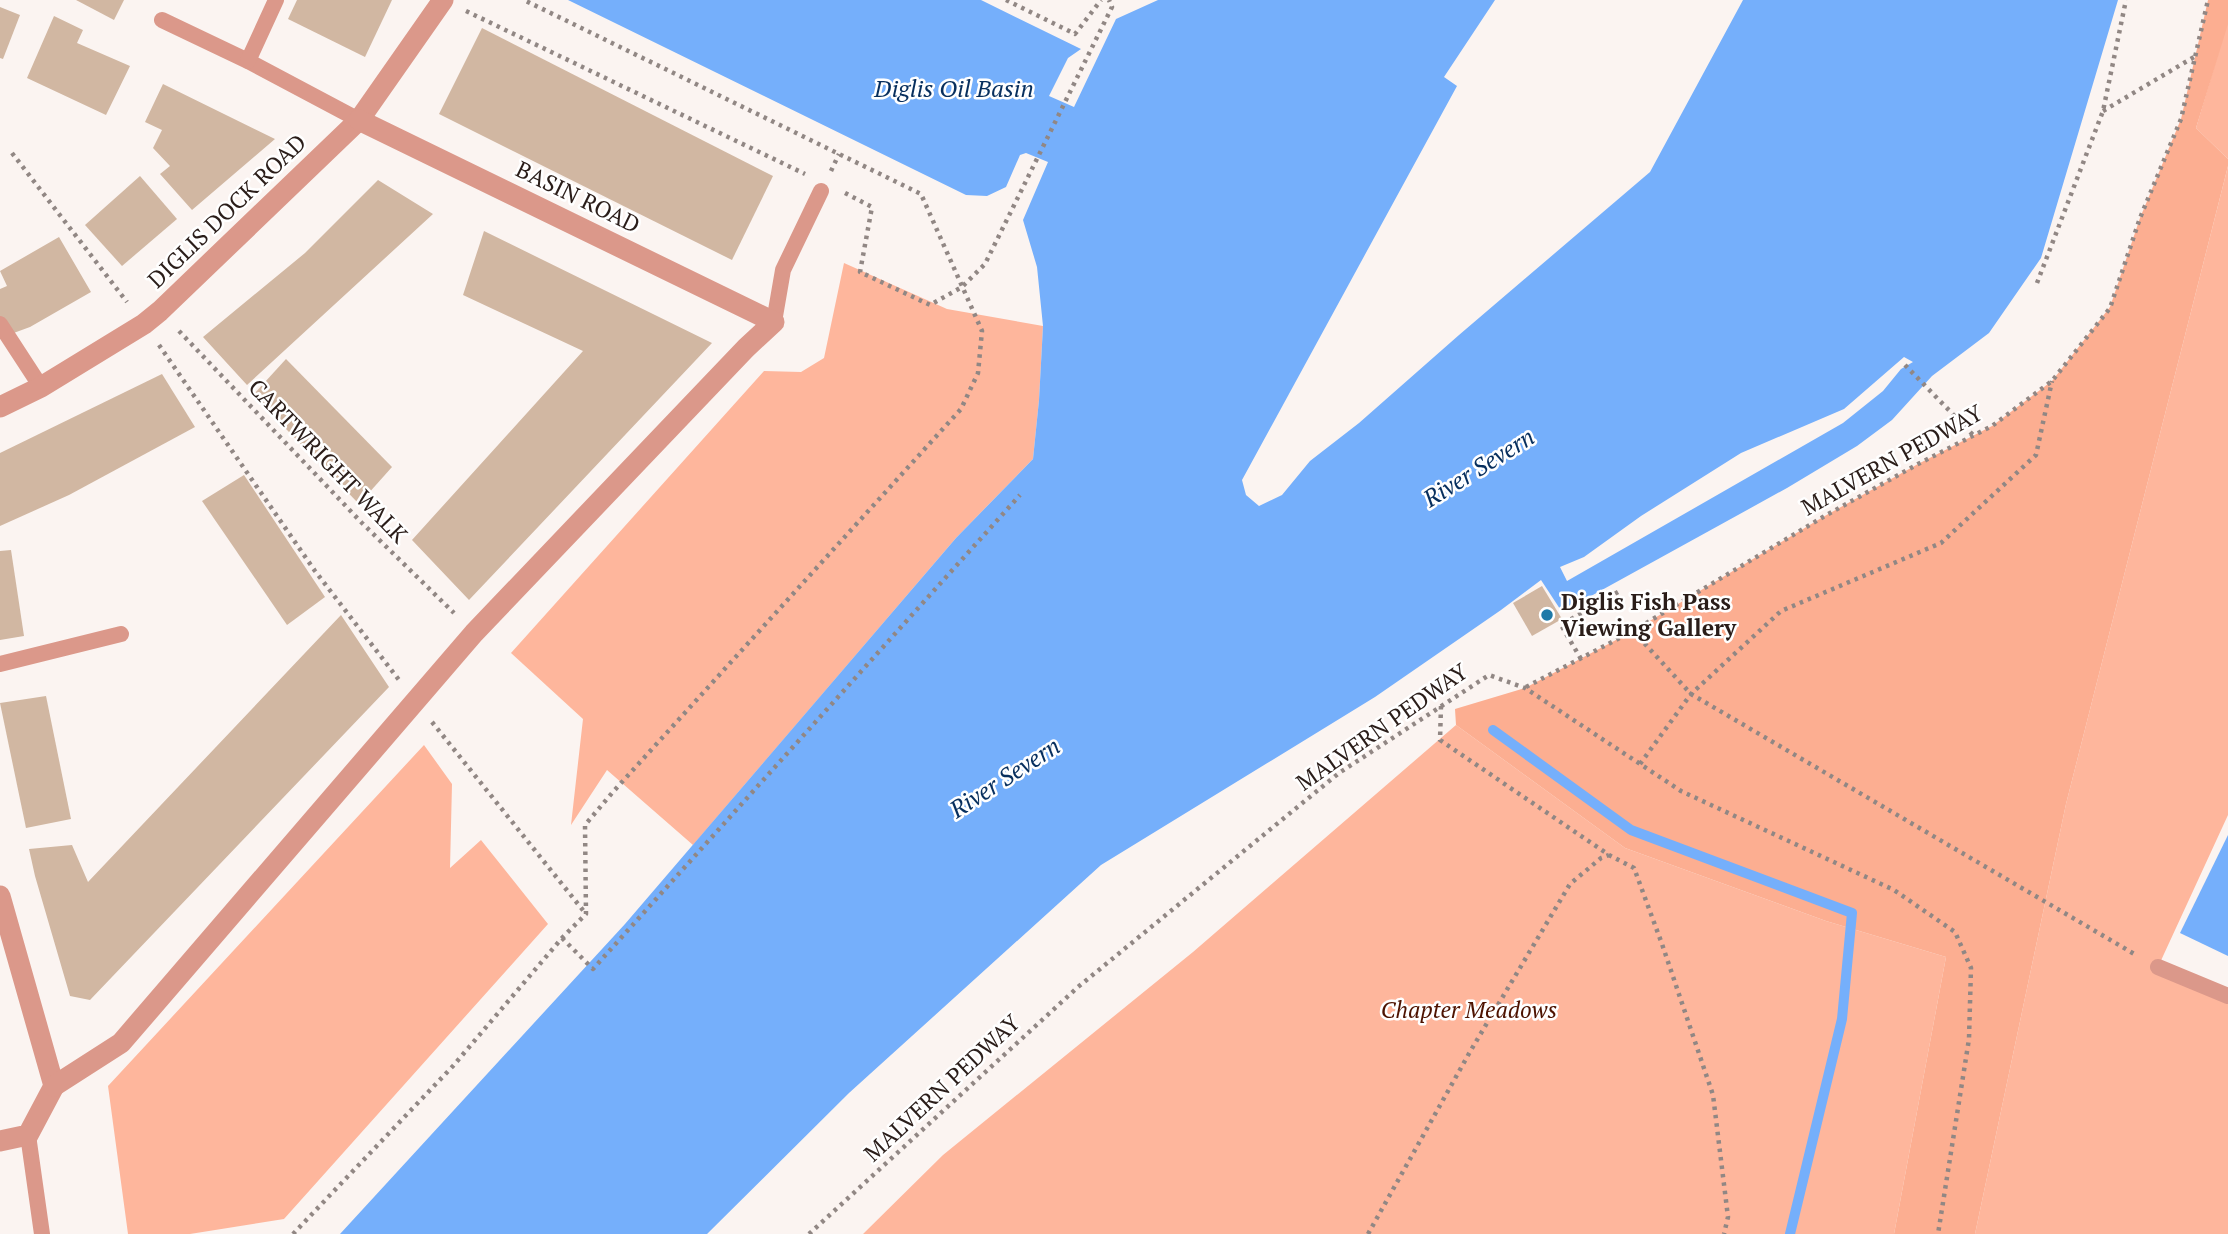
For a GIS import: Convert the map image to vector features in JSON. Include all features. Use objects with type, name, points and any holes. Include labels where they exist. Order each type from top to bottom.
[{"type":"street","name":"DIGLIS DOCK ROAD","points":[[0,407],[41,387],[152,318],[359,120],[443,0]]},
{"type":"street","name":"BASIN ROAD","points":[[359,120],[774,322]]},
{"type":"street","points":[[0,1142],[28,1135],[54,1086],[121,1043],[474,633],[746,348],[774,322]]},
{"type":"street","points":[[0,896],[54,1086]]},
{"type":"lane","points":[[248,61],[276,0]]},
{"type":"lane","points":[[162,20],[248,61],[359,120]]},
{"type":"lane","points":[[774,322],[783,271],[823,186]]},
{"type":"lane","points":[[0,324],[41,387]]},
{"type":"lane","points":[[0,664],[121,634]]},
{"type":"lane","points":[[2158,967],[2228,996]]},
{"type":"lane","points":[[28,1135],[42,1234]]},
{"type":"path","points":[[443,0],[823,186],[872,206],[860,272],[930,305],[962,287],[985,264],[1112,7],[1109,0]]},
{"type":"path","points":[[286,1234],[294,1233],[453,1066],[586,914],[585,825],[961,409],[978,373],[982,331],[920,194],[526,0]]},
{"type":"path","points":[[1006,0],[1075,34],[1101,0]]},
{"type":"path","points":[[2037,283],[2103,111],[2126,0]]},
{"type":"path","name":"MALVERN PEDWAY","points":[[809,1234],[1079,986],[1339,773],[1489,675],[1525,688],[1633,631],[1823,517],[1992,426],[2052,381],[2110,307],[2140,218],[2181,119],[2208,0]]},
{"type":"path","points":[[2103,111],[2195,57]]},
{"type":"path","points":[[12,153],[152,318],[315,571],[415,701],[586,914]]},
{"type":"path","points":[[833,167],[839,154]]},
{"type":"path","name":"CARTWRIGHT WALK","points":[[152,318],[474,633]]},
{"type":"path","points":[[1905,365],[1974,436]]},
{"type":"path","points":[[1640,764],[1691,694],[1781,611],[1941,542],[2036,455],[2052,381]]},
{"type":"path","points":[[562,939],[593,969],[1020,495]]},
{"type":"path","points":[[1581,659],[1561,625],[1618,592]]},
{"type":"path","points":[[1633,631],[1691,694],[2158,967]]},
{"type":"path","points":[[1525,688],[1681,791],[1894,890],[1955,932],[1971,968],[1969,1039],[1938,1234]]},
{"type":"path","points":[[1441,705],[1440,740],[1609,855],[1634,869],[1713,1095],[1728,1217],[1724,1234]]},
{"type":"path","points":[[1368,1234],[1471,1050],[1570,884],[1601,858],[1609,855]]},
{"type":"green space","points":[[2228,24],[2228,159],[2196,128]]},
{"type":"green space","points":[[2228,166],[2228,815],[2158,967],[2228,1002],[2228,1234],[1975,1234],[2066,804]]},
{"type":"green space","points":[[844,263],[947,309],[1043,326],[1033,459],[956,538],[693,845],[607,770],[571,825],[583,719],[511,653],[764,371],[801,372],[824,358]]},
{"type":"green space","name":"Chapter Meadows","points":[[1456,725],[1625,848],[1826,921],[1946,957],[1894,1234],[863,1234],[943,1155],[1193,952]]},
{"type":"green space","points":[[424,745],[452,784],[450,868],[481,840],[548,924],[284,1219],[190,1234],[128,1234],[108,1086]]},
{"type":"shaded area","points":[[2208,0],[2228,0],[2228,24],[2196,128],[2228,159],[2228,166],[2066,804],[1975,1234],[1894,1234],[1946,957],[1826,921],[1625,848],[1456,725],[1455,709],[1525,688],[1633,631],[1823,517],[1992,426],[2052,381],[2110,307],[2140,218],[2181,119]]},
{"type":"water","points":[[568,0],[981,0],[1081,49],[1068,58],[1049,96],[1074,107],[1116,19],[1158,0],[1495,0],[1444,77],[1457,86],[1242,480],[1246,495],[1259,506],[1282,495],[1310,461],[1359,423],[1650,172],[1743,0],[2118,0],[2041,258],[1989,333],[1932,376],[1892,420],[1857,446],[1787,488],[1562,612],[1541,580],[1375,697],[1101,865],[849,1093],[707,1234],[340,1234],[625,924],[956,538],[1033,459],[1043,326],[1037,267],[1023,220],[1048,162],[1026,153],[1020,155],[1006,187],[987,196],[966,195]],"holes":[[[1904,357],[1913,362],[1901,369],[1883,391],[1843,423],[1567,581],[1560,567],[1584,557],[1641,516],[1741,453],[1844,409]]]},
{"type":"water","points":[[2228,835],[2228,956],[2180,933]]},
{"type":"building","points":[[76,0],[124,0],[114,20]]},
{"type":"building","points":[[297,0],[392,0],[365,57],[288,19]]},
{"type":"building","points":[[0,7],[20,15],[3,59],[0,58]]},
{"type":"building","points":[[54,16],[83,30],[77,43],[130,66],[106,115],[27,78]]},
{"type":"building","points":[[482,28],[773,176],[732,260],[439,114]]},
{"type":"building","points":[[163,84],[275,139],[192,210],[160,174],[170,166],[153,148],[162,130],[145,122]]},
{"type":"building","points":[[140,176],[177,219],[122,266],[85,225]]},
{"type":"building","points":[[378,180],[433,214],[247,385],[203,337],[305,253]]},
{"type":"building","points":[[484,231],[712,343],[469,600],[412,540],[583,351],[463,295]]},
{"type":"building","points":[[59,237],[91,292],[30,327],[0,338],[0,289],[7,286],[0,271]]},
{"type":"building","points":[[286,359],[392,467],[359,504],[253,395]]},
{"type":"building","points":[[162,374],[195,427],[69,495],[0,526],[0,453]]},
{"type":"building","points":[[244,475],[325,597],[287,625],[202,501]]},
{"type":"building","points":[[11,550],[24,636],[0,640],[0,551]]},
{"type":"building","points":[[1542,586],[1562,619],[1532,636],[1513,603]]},
{"type":"building","points":[[341,615],[389,687],[90,1000],[70,996],[29,849],[72,845],[88,882]]},
{"type":"building","points":[[46,696],[71,819],[26,828],[0,703]]},
{"type":"waterway","points":[[1493,730],[1631,830],[1852,913],[1842,1019],[1790,1234]]},
{"type":"place","name":"Diglis Fish Pass Viewing Gallery","points":[[1547,615]]},
{"type":"water label","name":"Diglis Oil Basin","points":[[954,89]]},
{"type":"water label","name":"River Severn","points":[[1479,468]]},
{"type":"water label","name":"River Severn","points":[[1005,778]]}]
